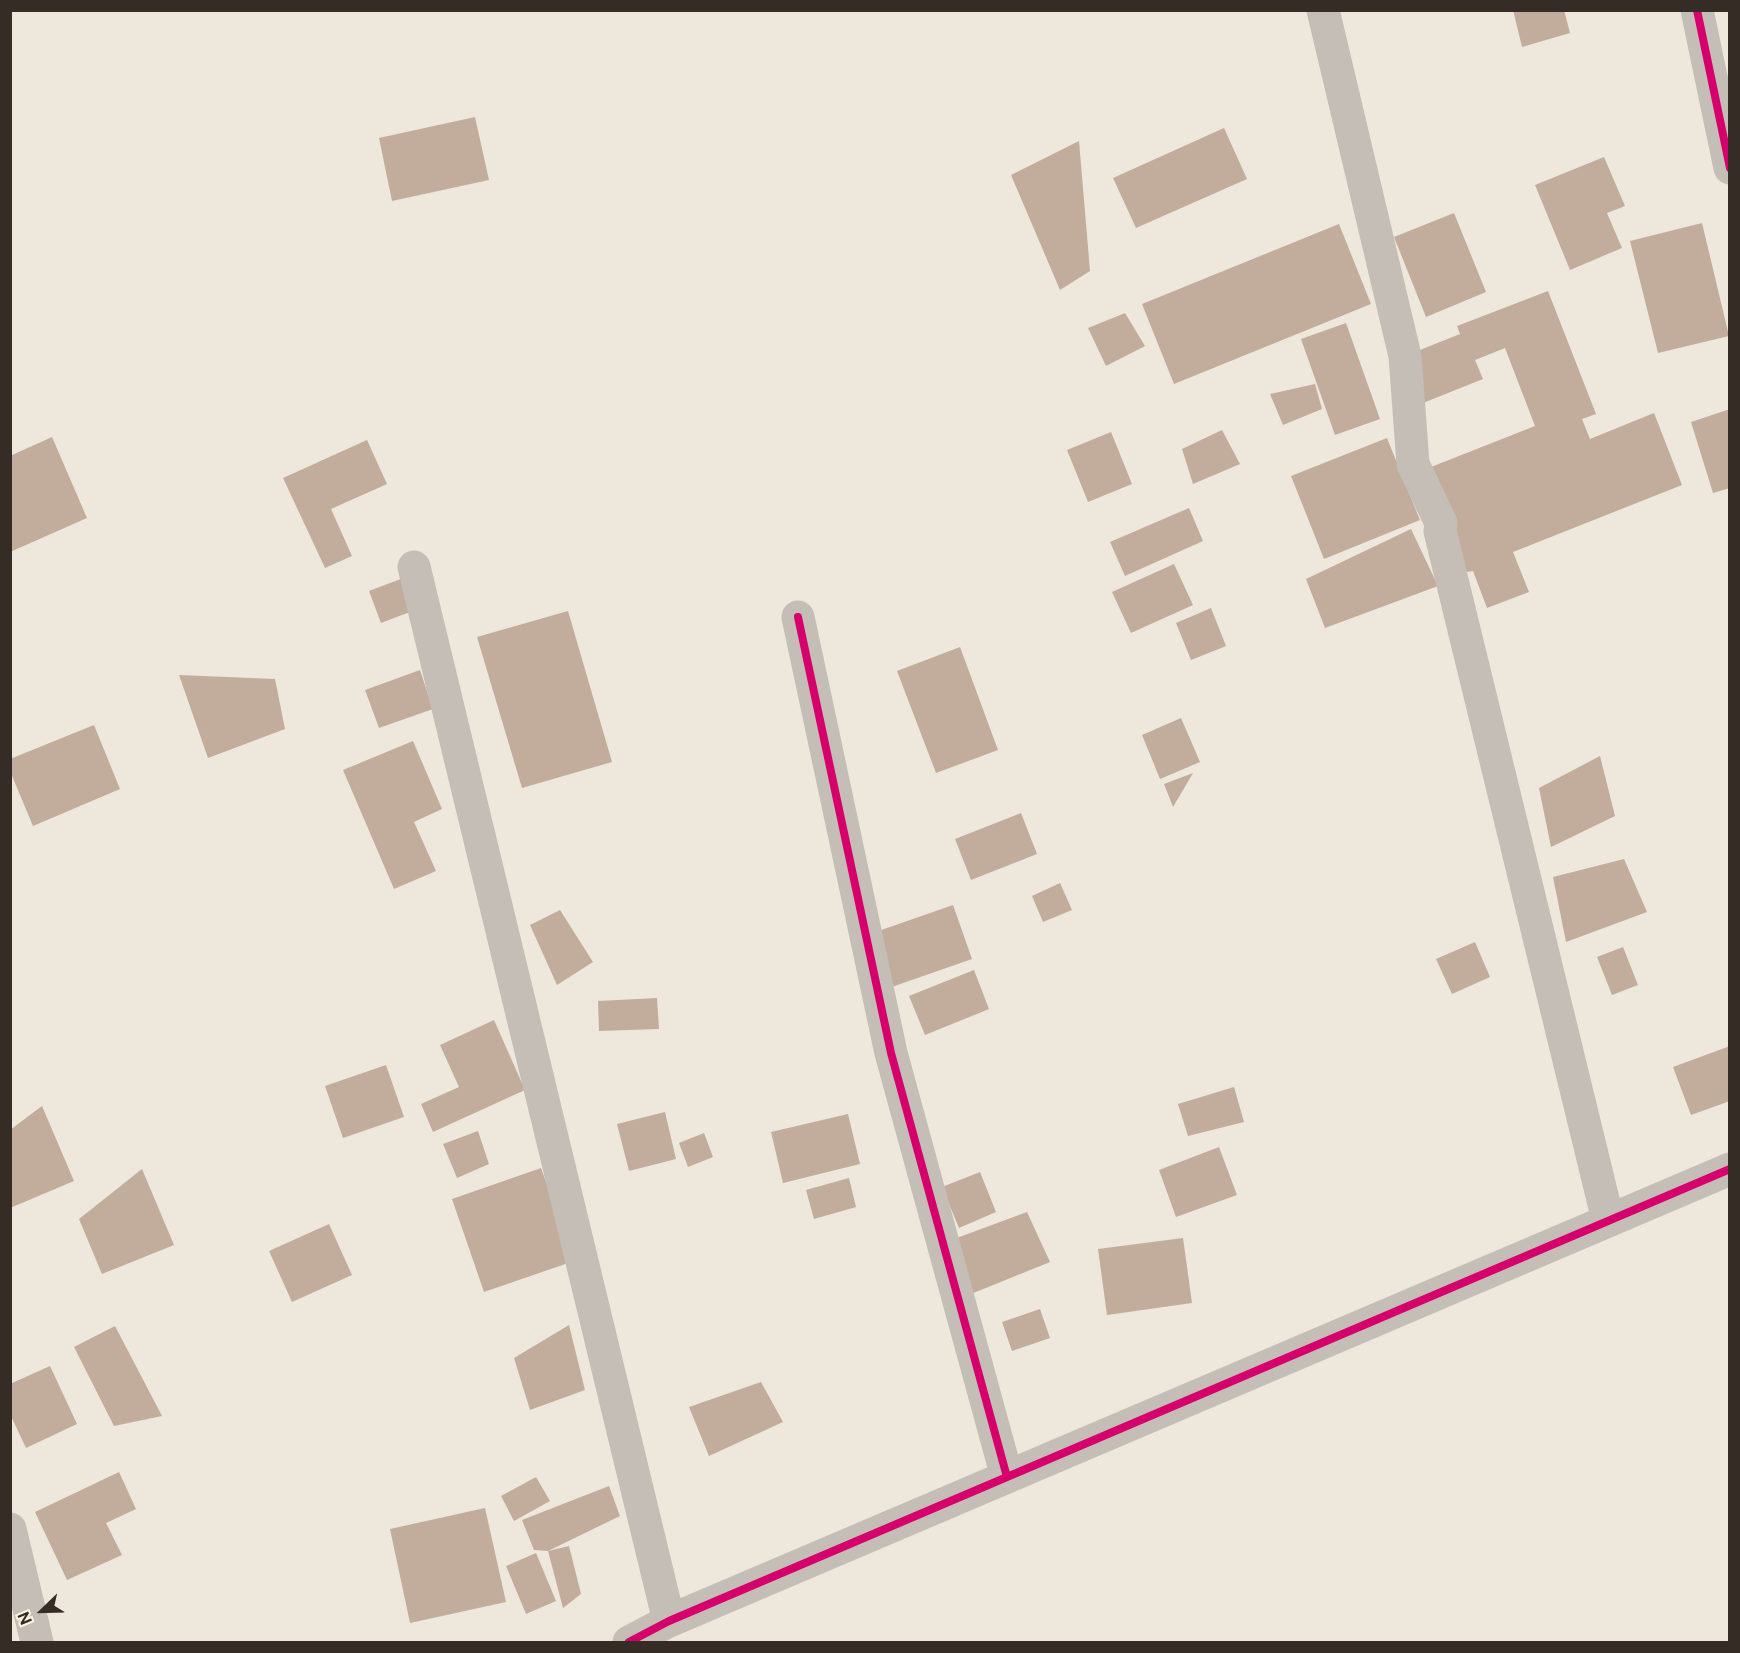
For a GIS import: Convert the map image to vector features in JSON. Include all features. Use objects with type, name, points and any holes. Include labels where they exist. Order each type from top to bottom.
[{"type":"street","points":[[1323,10],[1405,356],[1413,464],[1441,524],[1440,531],[1608,1220]]},
{"type":"street","points":[[1697,10],[1730,168]]},
{"type":"street","points":[[414,567],[669,1621]]},
{"type":"street","points":[[798,617],[891,1053],[1007,1477]]},
{"type":"street","points":[[629,1642],[669,1621],[1730,1169]]},
{"type":"street","points":[[10,1529],[36,1642]]},
{"type":"building","points":[[1513,10],[1564,10],[1570,33],[1522,47]]},
{"type":"building","points":[[475,117],[489,180],[392,201],[379,138]]},
{"type":"building","points":[[1224,128],[1247,179],[1136,228],[1113,178]]},
{"type":"building","points":[[1079,141],[1090,271],[1060,290],[1011,175]]},
{"type":"building","points":[[1604,157],[1625,206],[1607,213],[1622,248],[1570,270],[1535,185]]},
{"type":"building","points":[[1454,213],[1486,292],[1426,317],[1394,237]]},
{"type":"building","points":[[1702,223],[1729,336],[1658,353],[1630,241]]},
{"type":"building","points":[[1339,224],[1371,304],[1174,384],[1142,304]]},
{"type":"building","points":[[1548,291],[1596,414],[1582,419],[1590,439],[1654,413],[1682,485],[1513,552],[1529,592],[1487,608],[1473,571],[1460,573],[1431,467],[1535,426],[1505,348],[1475,360],[1483,379],[1423,403],[1405,356],[1460,334],[1457,326]]},
{"type":"building","points":[[1125,313],[1145,346],[1106,366],[1088,328]]},
{"type":"building","points":[[1346,323],[1380,419],[1335,435],[1301,339]]},
{"type":"building","points":[[1315,384],[1322,409],[1283,425],[1270,394]]},
{"type":"building","points":[[1730,409],[1730,488],[1713,493],[1691,422]]},
{"type":"building","points":[[1222,430],[1240,464],[1193,484],[1182,449]]},
{"type":"building","points":[[1111,432],[1132,484],[1088,502],[1067,450]]},
{"type":"building","points":[[52,437],[87,518],[10,552],[10,456]]},
{"type":"building","points":[[1387,438],[1420,520],[1324,559],[1291,476]]},
{"type":"building","points":[[367,440],[387,484],[331,509],[352,556],[325,568],[283,478]]},
{"type":"building","points":[[1189,508],[1203,541],[1125,576],[1110,542]]},
{"type":"building","points":[[1411,529],[1438,586],[1325,628],[1306,579]]},
{"type":"building","points":[[1174,564],[1193,605],[1131,633],[1112,592]]},
{"type":"building","points":[[406,577],[418,609],[381,623],[369,591]]},
{"type":"building","points":[[1211,608],[1226,646],[1191,660],[1176,623]]},
{"type":"building","points":[[568,611],[612,762],[522,788],[477,637]]},
{"type":"building","points":[[960,647],[998,750],[936,773],[897,671]]},
{"type":"building","points":[[420,670],[433,709],[379,728],[365,690]]},
{"type":"building","points":[[179,675],[275,679],[285,729],[208,758]]},
{"type":"building","points":[[1181,718],[1200,762],[1160,779],[1142,735]]},
{"type":"building","points":[[94,725],[120,789],[33,826],[10,771],[10,759]]},
{"type":"building","points":[[413,741],[442,809],[414,822],[436,871],[394,889],[343,770]]},
{"type":"building","points":[[1600,756],[1615,816],[1551,847],[1539,788]]},
{"type":"building","points":[[1193,773],[1173,807],[1164,784]]},
{"type":"building","points":[[1021,813],[1037,854],[971,880],[955,839]]},
{"type":"building","points":[[1624,859],[1647,912],[1566,942],[1553,877]]},
{"type":"building","points":[[1060,883],[1072,910],[1043,922],[1032,896]]},
{"type":"building","points":[[953,905],[972,959],[886,989],[867,935]]},
{"type":"building","points":[[560,910],[593,962],[557,985],[530,925]]},
{"type":"building","points":[[1475,942],[1490,977],[1452,994],[1436,959]]},
{"type":"building","points":[[1623,947],[1638,985],[1612,995],[1597,957]]},
{"type":"building","points":[[974,970],[989,1009],[925,1035],[909,996]]},
{"type":"building","points":[[657,998],[659,1029],[599,1031],[598,1001]]},
{"type":"building","points":[[494,1020],[525,1090],[433,1132],[421,1104],[459,1087],[440,1045]]},
{"type":"building","points":[[1730,1046],[1730,1101],[1691,1115],[1673,1067]]},
{"type":"building","points":[[386,1065],[404,1117],[343,1138],[325,1086]]},
{"type":"building","points":[[1234,1087],[1244,1122],[1188,1136],[1178,1104]]},
{"type":"building","points":[[42,1106],[74,1181],[10,1208],[10,1130]]},
{"type":"building","points":[[665,1112],[676,1159],[629,1171],[617,1124]]},
{"type":"building","points":[[848,1114],[860,1164],[783,1183],[771,1132]]},
{"type":"building","points":[[478,1131],[489,1164],[457,1178],[443,1144]]},
{"type":"building","points":[[704,1133],[713,1157],[688,1167],[679,1143]]},
{"type":"building","points":[[1219,1147],[1237,1195],[1176,1217],[1159,1170]]},
{"type":"building","points":[[541,1168],[574,1261],[484,1292],[452,1199]]},
{"type":"building","points":[[142,1169],[174,1245],[102,1274],[79,1219]]},
{"type":"building","points":[[980,1172],[996,1212],[959,1228],[942,1187]]},
{"type":"building","points":[[849,1178],[856,1207],[814,1219],[806,1190]]},
{"type":"building","points":[[1027,1212],[1050,1262],[966,1296],[946,1242]]},
{"type":"building","points":[[329,1224],[352,1275],[292,1302],[269,1251]]},
{"type":"building","points":[[1183,1238],[1192,1303],[1107,1315],[1098,1249]]},
{"type":"building","points":[[1040,1309],[1050,1338],[1012,1351],[1002,1322]]},
{"type":"building","points":[[569,1325],[585,1390],[530,1410],[514,1358]]},
{"type":"building","points":[[115,1326],[162,1416],[114,1426],[74,1347]]},
{"type":"building","points":[[50,1366],[77,1424],[26,1448],[10,1414],[10,1384]]},
{"type":"building","points":[[761,1382],[783,1422],[709,1456],[689,1407]]},
{"type":"building","points":[[119,1472],[136,1509],[106,1523],[122,1555],[67,1580],[35,1512]]},
{"type":"building","points":[[536,1477],[550,1501],[514,1521],[501,1496]]},
{"type":"building","points":[[609,1486],[620,1516],[548,1551],[534,1550],[522,1520]]},
{"type":"building","points":[[485,1508],[506,1602],[410,1623],[390,1529]]},
{"type":"building","points":[[569,1546],[581,1594],[563,1608],[548,1551]]},
{"type":"building","points":[[536,1553],[556,1601],[526,1614],[506,1566]]},
{"type":"cycle path","points":[[1697,10],[1730,168]]},
{"type":"cycle path","points":[[798,617],[891,1053],[1007,1477]]},
{"type":"cycle path","points":[[629,1642],[669,1621],[1730,1169]]}]
